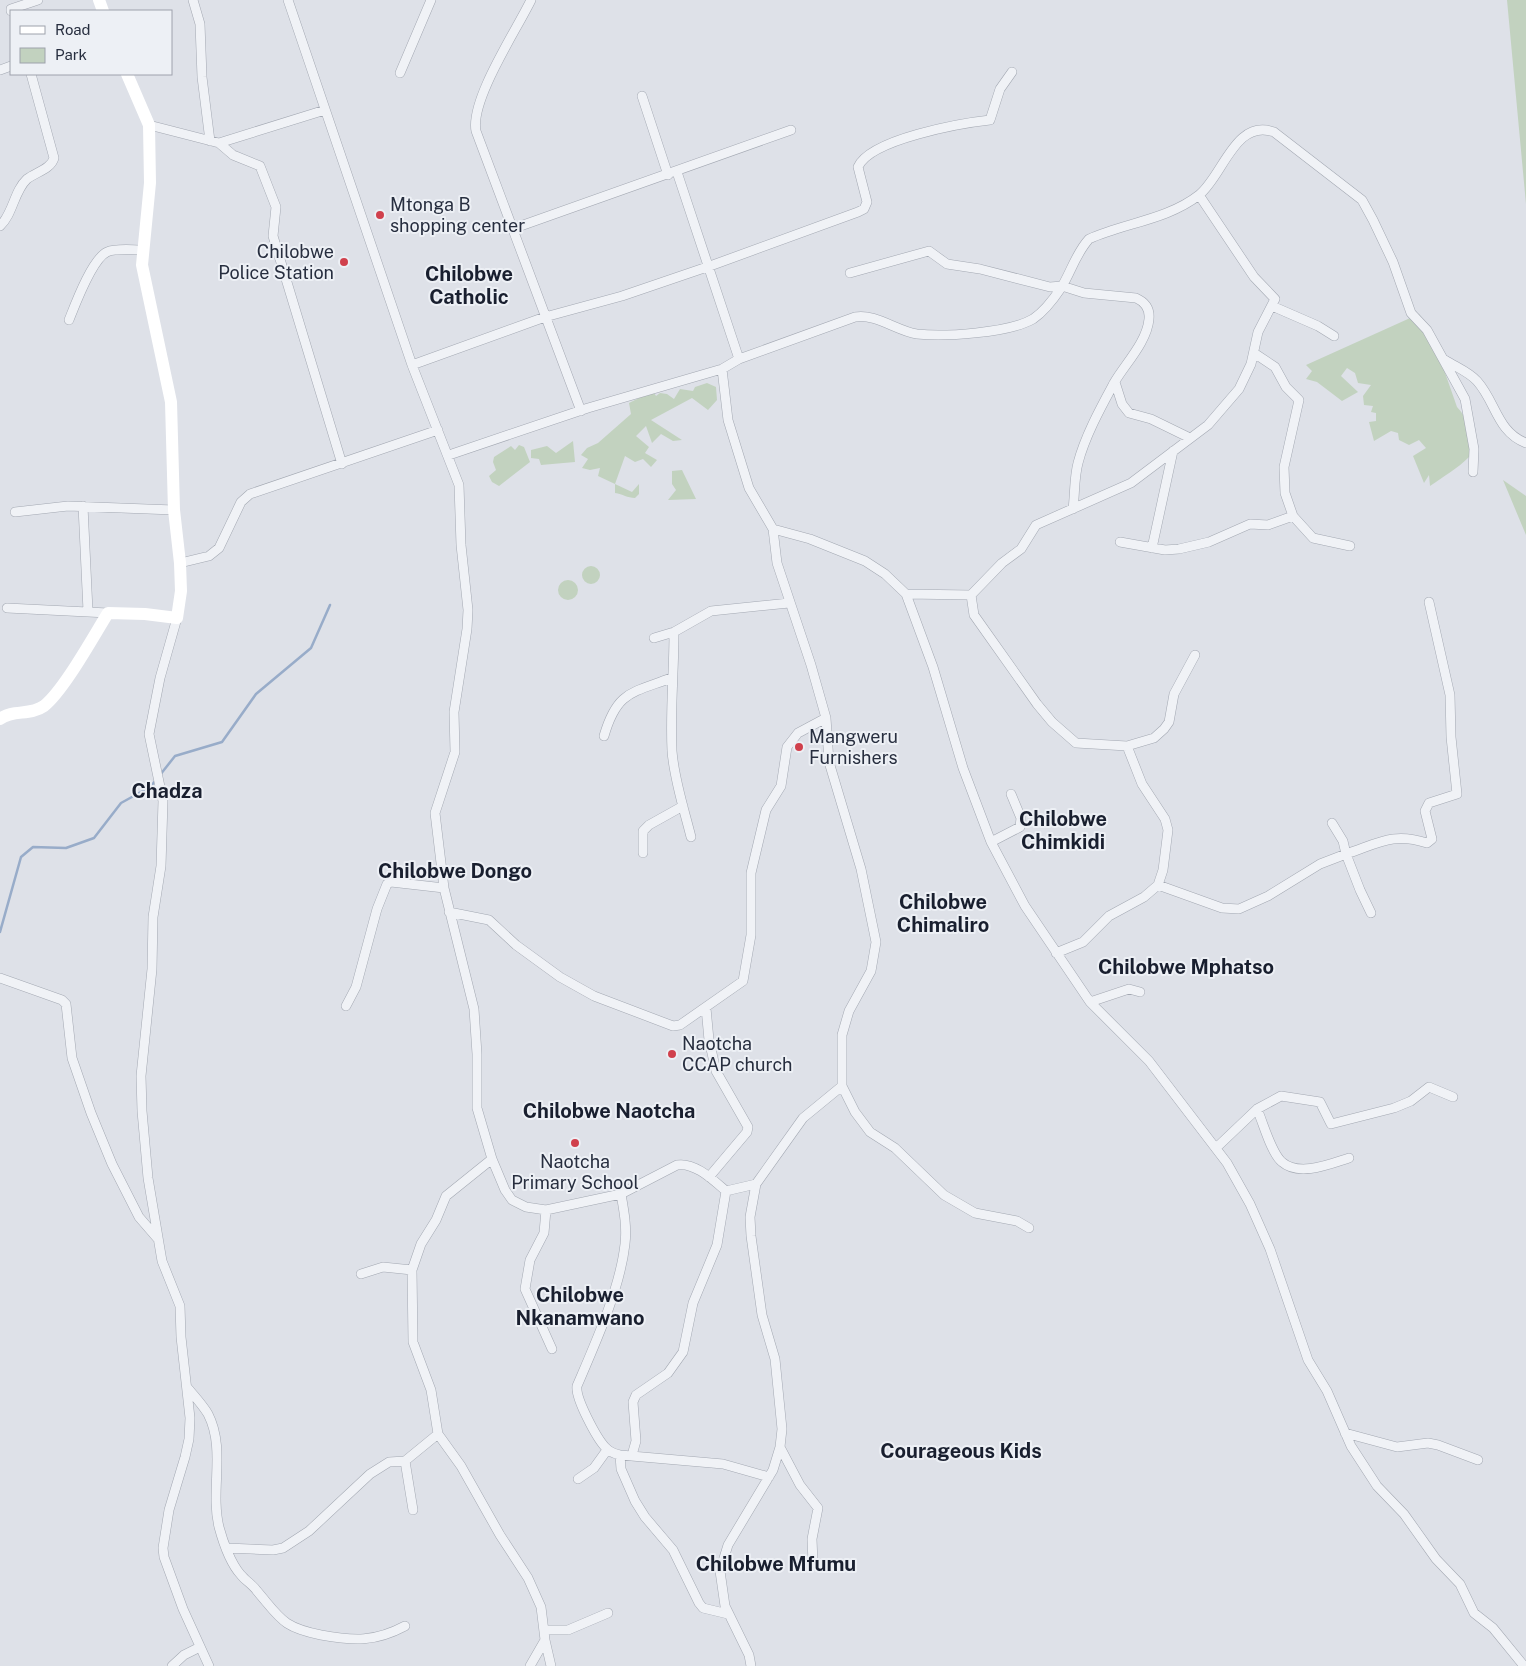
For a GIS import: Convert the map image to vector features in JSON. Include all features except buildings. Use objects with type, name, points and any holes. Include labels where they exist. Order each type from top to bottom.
[{"type":"street","points":[[10,7],[38,0]]},
{"type":"street","points":[[193,0],[200,24],[202,77],[215,142]]},
{"type":"street","points":[[288,0],[412,365],[460,485],[461,545],[468,610],[454,712],[454,752],[436,808],[444,888],[474,1009],[477,1054],[477,1108],[492,1160],[505,1190],[512,1200],[526,1207],[546,1210],[621,1194],[677,1165],[690,1166],[709,1177],[726,1191]]},
{"type":"street","points":[[400,73],[431,0]]},
{"type":"street","points":[[531,0],[480,98],[474,120],[476,131],[512,229],[581,411]]},
{"type":"street","points":[[412,365],[545,316],[622,296],[710,266],[864,209],[867,202],[858,173],[860,162],[876,151],[923,132],[950,125],[990,120],[1000,89],[1012,72]]},
{"type":"street","points":[[0,226],[5,221],[24,183],[51,164],[54,158],[30,75]]},
{"type":"street","points":[[127,75],[149,125],[150,183],[142,250],[144,281],[171,402],[174,510],[181,591],[177,618],[160,678],[149,730],[163,801],[161,866],[153,917],[152,969],[140,1076],[146,1158],[158,1239],[162,1261],[180,1306],[189,1438],[169,1510],[163,1548],[169,1574],[209,1666]]},
{"type":"street","points":[[642,96],[668,175]]},
{"type":"street","points":[[215,142],[325,110]]},
{"type":"street","points":[[149,125],[215,142],[233,156],[260,166],[276,207],[273,236],[342,464]]},
{"type":"street","points":[[449,454],[581,411],[722,369],[738,359],[860,316],[915,333],[928,334],[956,335],[1027,322],[1040,314],[1062,286],[1080,251],[1089,239],[1156,218],[1199,195],[1246,133],[1265,129],[1274,132],[1362,200],[1393,262],[1411,312],[1427,330],[1465,399],[1474,449],[1473,472]]},
{"type":"street","points":[[512,229],[678,172],[791,130]]},
{"type":"street","points":[[678,172],[710,266],[738,359]]},
{"type":"street","points":[[906,594],[971,595],[1002,563],[1021,549],[1033,528],[1131,483],[1208,425],[1239,388],[1251,364],[1258,332],[1275,300],[1254,277],[1199,195]]},
{"type":"street","points":[[69,320],[78,298],[100,257],[110,251],[142,250]]},
{"type":"street","points":[[850,273],[929,251],[947,264],[980,269],[1050,287],[1062,286],[1084,293],[1136,298],[1146,305],[1149,319],[1145,330],[1114,382],[1078,464],[1073,509]]},
{"type":"street","points":[[1272,306],[1318,326],[1334,336]]},
{"type":"street","points":[[1254,353],[1275,367],[1286,387],[1299,400],[1287,450],[1283,480],[1285,493],[1294,516],[1313,538],[1350,546]]},
{"type":"street","points":[[1445,360],[1477,381],[1486,393],[1501,426],[1519,441],[1526,443]]},
{"type":"street","points":[[722,369],[728,420],[749,488],[773,529],[777,562],[789,603],[812,665],[826,718],[829,762],[862,869],[876,942],[870,971],[849,1010],[842,1035],[842,1086],[855,1112],[870,1132],[895,1148],[944,1195],[974,1213],[1017,1221],[1029,1228]]},
{"type":"street","points":[[1114,382],[1122,404],[1129,413],[1151,419],[1190,438]]},
{"type":"street","points":[[180,563],[214,554],[231,526],[242,502],[250,494],[438,430]]},
{"type":"street","points":[[1152,548],[1173,451]]},
{"type":"street","points":[[16,512],[83,506],[174,510]]},
{"type":"street","points":[[83,506],[88,611]]},
{"type":"street","points":[[1120,542],[1152,548],[1179,549],[1209,542],[1250,524],[1268,525],[1294,516]]},
{"type":"street","points":[[773,529],[810,539],[865,561],[884,574],[906,594],[933,667],[963,768],[990,842],[1025,906],[1090,1002],[1149,1061],[1199,1129],[1216,1148],[1250,1204],[1273,1257],[1308,1360],[1328,1391],[1345,1432],[1377,1486],[1404,1514],[1436,1559],[1460,1584],[1474,1613],[1494,1628],[1523,1661]]},
{"type":"street","points":[[971,595],[974,615],[1037,704],[1052,722],[1076,743],[1127,746],[1154,738],[1169,722],[1174,694],[1195,655]]},
{"type":"street","points":[[1158,885],[1222,908],[1239,909],[1268,896],[1320,864],[1346,854],[1391,838],[1409,837],[1427,843],[1432,839],[1425,811],[1429,803],[1457,794],[1451,737],[1450,695],[1429,602]]},
{"type":"street","points":[[654,638],[674,632],[711,611],[789,603]]},
{"type":"street","points":[[7,608],[88,611],[177,618]]},
{"type":"street","points":[[0,719],[14,712],[35,711],[44,706],[59,688],[108,613]]},
{"type":"street","points":[[674,632],[674,668],[671,678],[672,752],[691,837]]},
{"type":"street","points":[[604,736],[612,714],[624,697],[671,678]]},
{"type":"street","points":[[449,912],[489,920],[516,944],[560,977],[594,996],[673,1026],[680,1025],[743,981],[751,935],[751,874],[766,810],[780,786],[787,747],[798,734],[826,718]]},
{"type":"street","points":[[1056,953],[1083,942],[1109,916],[1144,897],[1158,885],[1163,870],[1168,830],[1156,805],[1142,784],[1127,746]]},
{"type":"street","points":[[990,842],[1020,827],[1021,818],[1011,794]]},
{"type":"street","points":[[643,853],[644,831],[649,825],[683,806]]},
{"type":"street","points":[[1332,823],[1343,840],[1346,854],[1371,913]]},
{"type":"street","points":[[346,1006],[356,987],[377,909],[387,884],[391,882],[444,888]]},
{"type":"street","points":[[0,978],[62,1000],[66,1004],[72,1058],[91,1113],[112,1164],[139,1217],[158,1239]]},
{"type":"street","points":[[1090,1002],[1129,989],[1140,992]]},
{"type":"street","points":[[706,1008],[709,1040],[716,1071],[748,1127],[747,1132],[709,1177]]},
{"type":"street","points":[[751,1666],[749,1655],[728,1614],[720,1580],[726,1550],[744,1515],[769,1477],[780,1447],[782,1429],[775,1378],[776,1363],[762,1315],[750,1217],[756,1184],[803,1118],[842,1086]]},
{"type":"street","points":[[1216,1148],[1257,1109],[1281,1096],[1320,1102],[1332,1124],[1394,1108],[1411,1101],[1430,1087],[1453,1097]]},
{"type":"street","points":[[1257,1109],[1274,1150],[1282,1162],[1304,1170],[1349,1158]]},
{"type":"street","points":[[492,1160],[451,1191],[442,1201],[436,1220],[421,1244],[412,1270],[413,1345],[431,1390],[438,1434],[461,1466],[500,1535],[528,1578],[541,1607],[541,1620],[546,1630],[545,1640],[551,1666]]},
{"type":"street","points":[[726,1191],[756,1184]]},
{"type":"street","points":[[632,1455],[636,1441],[633,1402],[636,1395],[668,1373],[683,1352],[693,1303],[717,1245],[726,1191]]},
{"type":"street","points":[[621,1194],[626,1237],[621,1264],[576,1390],[580,1401],[607,1450],[620,1455],[723,1464],[769,1477]]},
{"type":"street","points":[[546,1210],[545,1228],[530,1260],[525,1289],[552,1349]]},
{"type":"street","points":[[361,1274],[383,1267],[412,1270]]},
{"type":"street","points":[[186,1387],[208,1415],[215,1436],[217,1517],[227,1548],[240,1574],[257,1590],[278,1617],[290,1625],[308,1632],[333,1637],[363,1639],[386,1636],[405,1626]]},
{"type":"street","points":[[1345,1432],[1396,1447],[1428,1443],[1438,1445],[1478,1460]]},
{"type":"street","points":[[227,1548],[273,1550],[283,1548],[309,1531],[370,1474],[389,1462],[405,1461],[438,1434]]},
{"type":"street","points":[[780,1447],[800,1485],[818,1508],[812,1539],[813,1564]]},
{"type":"street","points":[[578,1479],[594,1468],[607,1450]]},
{"type":"street","points":[[620,1455],[621,1469],[635,1501],[645,1517],[673,1550],[698,1603],[703,1608],[728,1614]]},
{"type":"street","points":[[405,1461],[413,1510]]},
{"type":"street","points":[[546,1630],[568,1630],[608,1614]]},
{"type":"street","points":[[530,1666],[545,1640]]},
{"type":"street","points":[[172,1666],[184,1655],[200,1647]]},
{"type":"green space","points":[[1507,0],[1526,0],[1526,204]]},
{"type":"green space","points":[[1419,314],[1429,327],[1457,407],[1465,418],[1470,437],[1469,457],[1430,486],[1429,475],[1424,483],[1413,456],[1426,448],[1419,440],[1409,445],[1399,440],[1398,433],[1391,431],[1374,441],[1369,422],[1376,421],[1376,413],[1371,412],[1373,406],[1364,405],[1363,396],[1371,385],[1358,383],[1355,373],[1347,368],[1341,376],[1358,392],[1342,401],[1317,382],[1306,379],[1312,371],[1306,365]]},
{"type":"green space","points":[[707,383],[716,387],[717,400],[708,410],[692,398],[651,420],[682,440],[673,441],[661,434],[652,443],[646,426],[636,436],[649,447],[645,453],[657,460],[651,467],[643,459],[635,462],[625,456],[615,484],[598,476],[600,468],[590,470],[582,468],[588,459],[581,455],[587,448],[598,443],[631,414],[629,403],[653,391],[656,396],[660,393],[667,394],[674,399],[680,389],[693,391],[695,387]]},
{"type":"green space","points":[[573,441],[575,462],[541,465],[539,459],[531,458],[531,450],[547,446],[556,453]]},
{"type":"green space","points":[[519,445],[524,447],[530,462],[499,486],[492,482],[489,476],[496,470],[493,462],[494,457],[511,446],[515,450]]},
{"type":"green space","points":[[682,470],[696,499],[668,500],[676,490],[672,484],[672,471]]},
{"type":"green space","points":[[1503,480],[1526,496],[1526,535]]},
{"type":"green space","points":[[615,484],[632,492],[639,484],[639,494],[635,498],[615,493]]},
{"type":"green space","points":[[587,566],[595,566],[600,571],[598,582],[587,584],[582,579],[582,571]]},
{"type":"green space","points":[[568,580],[575,583],[578,590],[575,597],[568,600],[561,597],[558,590],[561,583]]},
{"type":"waterway","points":[[160,775],[175,756],[222,742],[256,694],[311,648],[330,605]]},
{"type":"waterway","points":[[0,932],[21,857],[33,847],[66,848],[94,838],[121,803],[150,787],[157,779]]},
{"type":"place","name":"Mtonga B shopping center","points":[[380,215]]},
{"type":"place","name":"Chilobwe Police Station","points":[[344,262]]},
{"type":"place","name":"Mangweru Furnishers","points":[[799,747]]},
{"type":"place","name":"Naotcha CCAP church","points":[[672,1054]]},
{"type":"place","name":"Naotcha Primary School","points":[[575,1143]]},
{"type":"district","name":"Chilobwe Catholic","points":[[469,286]]},
{"type":"district","name":"Chadza","points":[[167,791]]},
{"type":"district","name":"Chilobwe Chimkidi","points":[[1063,830]]},
{"type":"district","name":"Chilobwe Dongo","points":[[455,871]]},
{"type":"district","name":"Chilobwe Chimaliro","points":[[943,914]]},
{"type":"district","name":"Chilobwe Mphatso","points":[[1186,967]]},
{"type":"district","name":"Chilobwe Naotcha","points":[[609,1111]]},
{"type":"district","name":"Chilobwe Nkanamwano","points":[[580,1306]]},
{"type":"district","name":"Courageous Kids","points":[[961,1451]]},
{"type":"district","name":"Chilobwe Mfumu","points":[[776,1564]]}]
